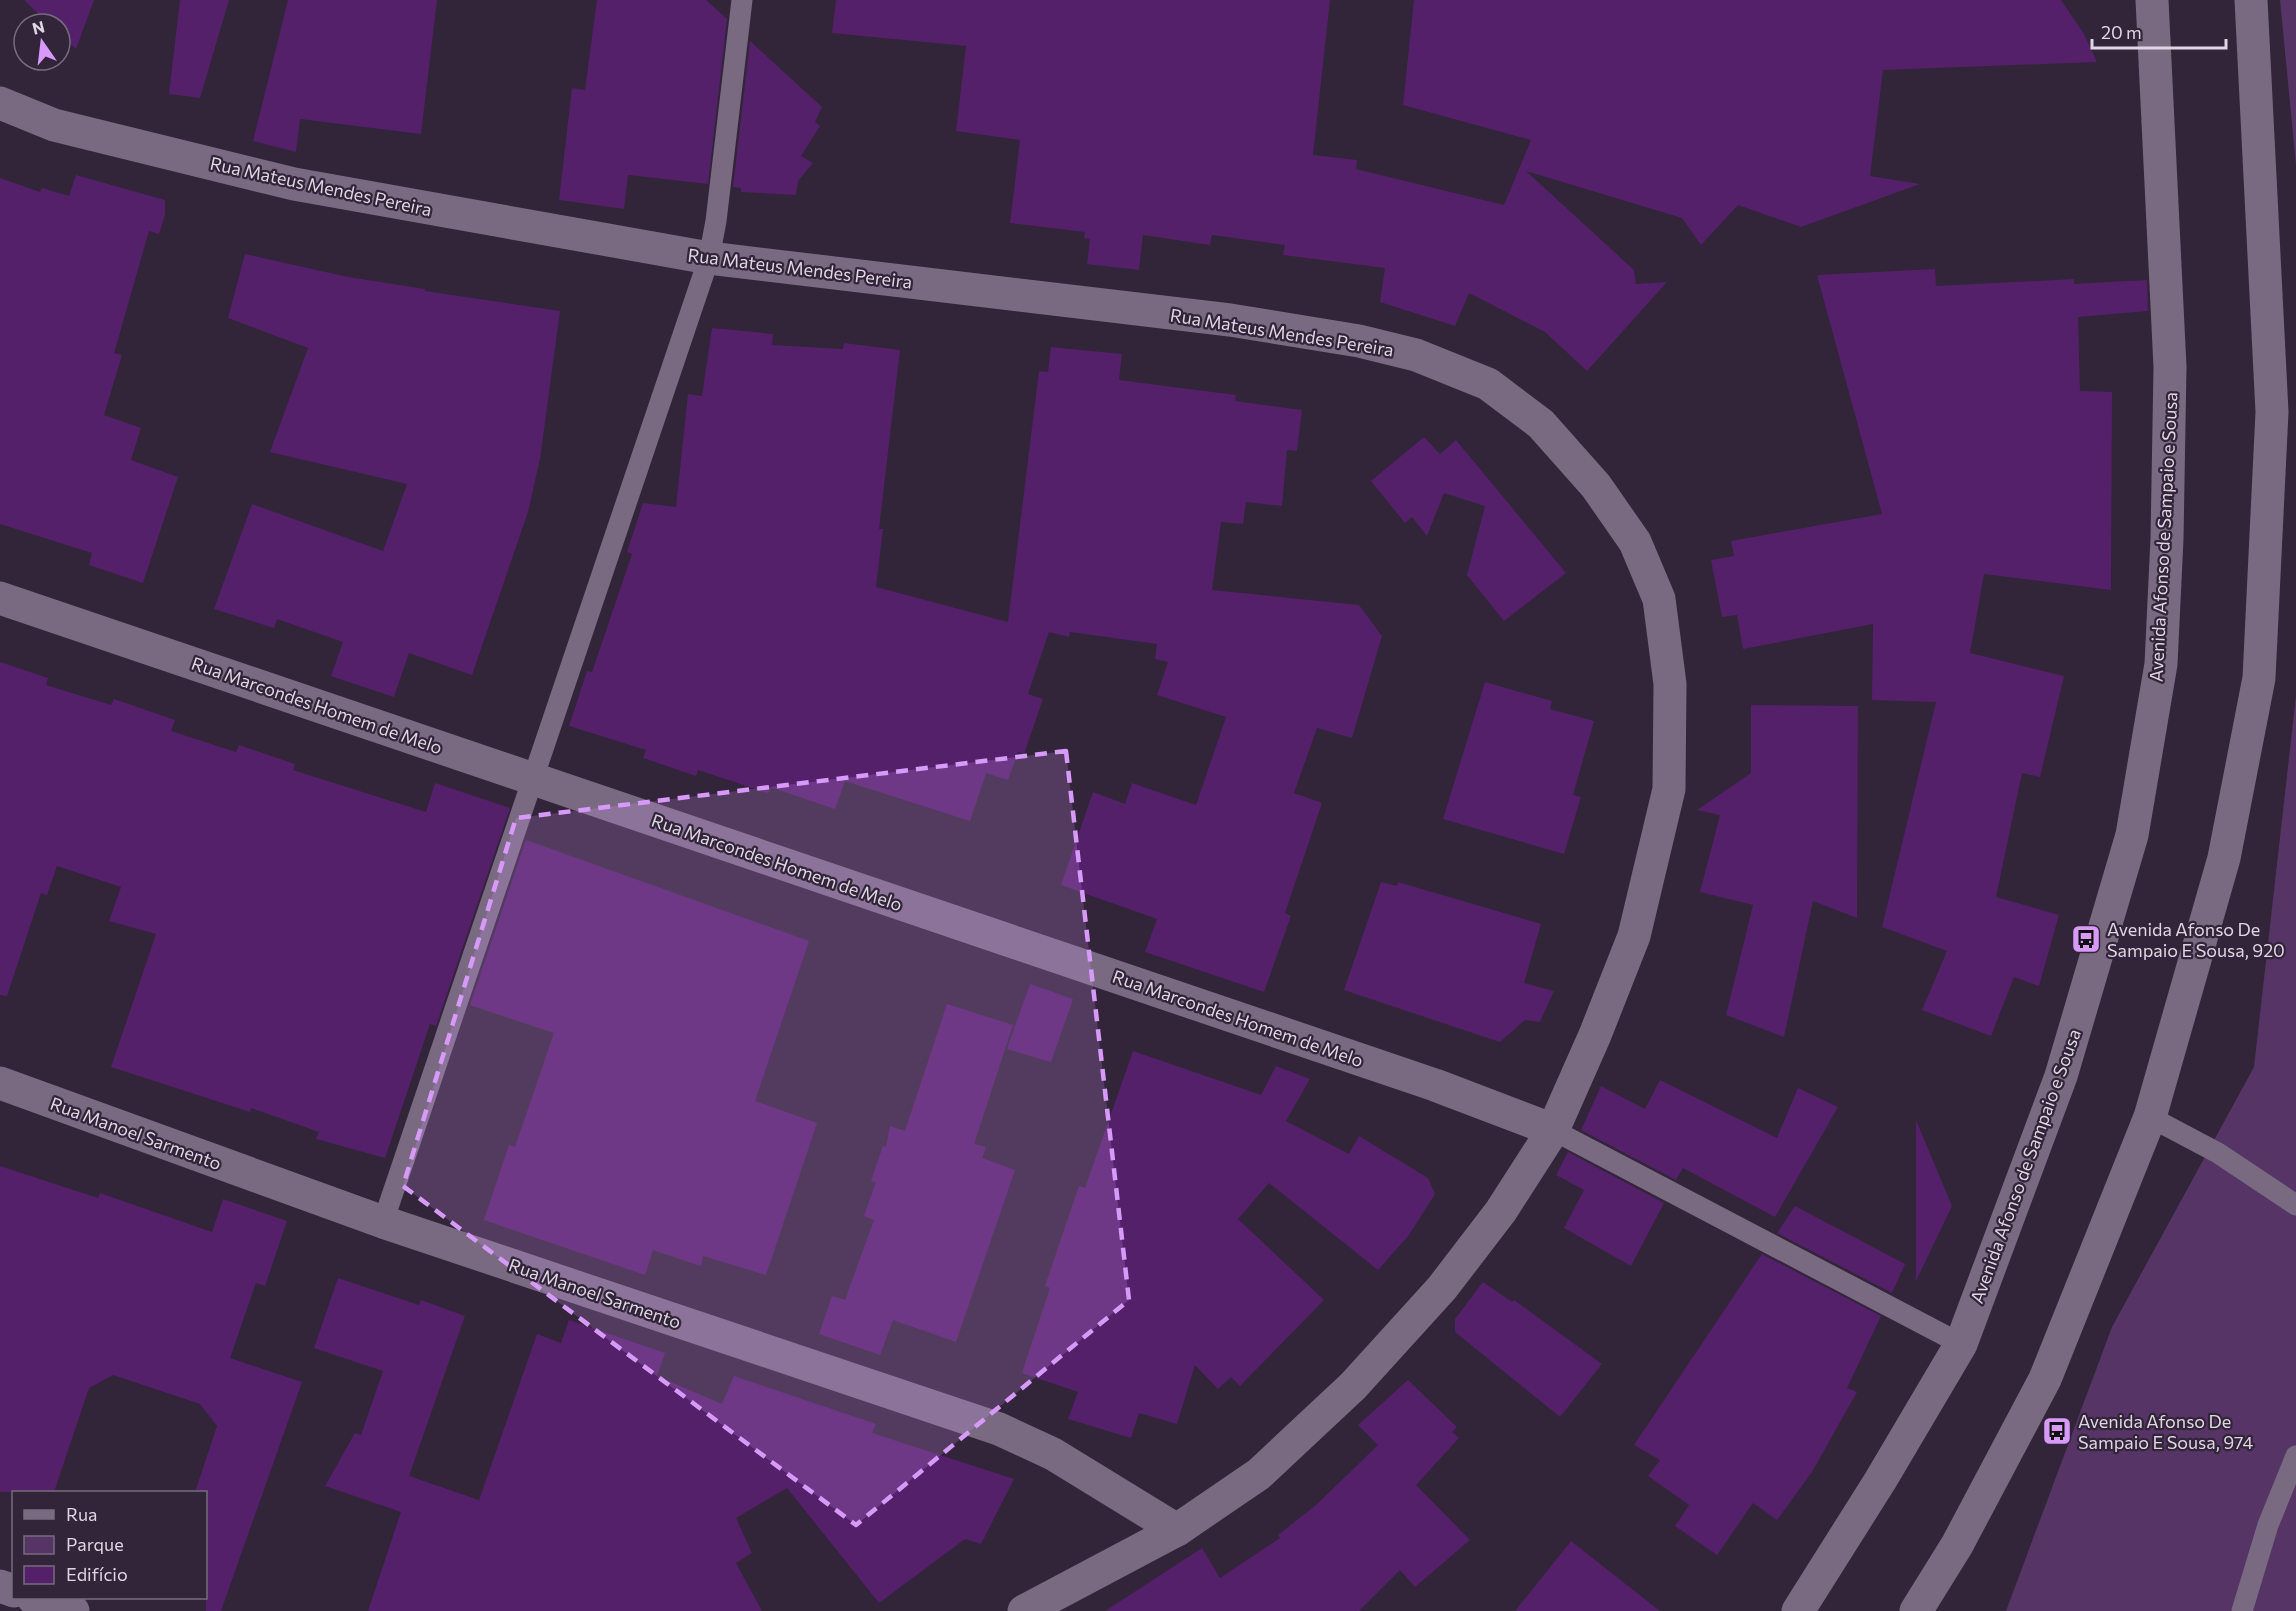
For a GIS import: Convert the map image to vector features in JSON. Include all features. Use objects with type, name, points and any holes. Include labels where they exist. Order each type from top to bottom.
[{"type":"street","name":"Avenida Afonso de Sampaio e Sousa","points":[[1798,1611],[1880,1481],[1961,1344],[2061,1076],[2128,846],[2161,664],[2167,539],[2170,367],[2152,0]]},
{"type":"street","points":[[1916,1611],[1957,1545],[2045,1379],[2150,1117],[2224,858],[2259,678],[2272,412],[2251,0]]},
{"type":"street","name":"Rua Mateus Mendes Pereira","points":[[0,103],[54,125],[294,184],[709,258],[1230,320],[1359,341],[1416,355],[1488,384],[1541,424],[1596,486],[1635,542],[1659,599],[1670,684],[1669,789],[1634,936],[1553,1130],[1501,1211],[1442,1288],[1353,1386],[1259,1474],[1177,1530],[1024,1611]]},
{"type":"street","name":"Rua Marcondes Homem de Melo","points":[[0,598],[1435,1084],[1553,1130]]},
{"type":"street","name":"Rua Manoel Sarmento","points":[[0,1083],[382,1222],[999,1429],[1053,1454],[1177,1530]]},
{"type":"street","points":[[36,1599],[73,1611]]},
{"type":"lane","points":[[382,1222],[535,779],[709,258],[717,221],[742,0]]},
{"type":"lane","points":[[2150,1117],[2218,1153],[2296,1205]]},
{"type":"lane","points":[[1553,1130],[1961,1344]]},
{"type":"lane","points":[[2242,1611],[2268,1525],[2296,1456]]},
{"type":"highlighted area","points":[[1066,751],[1129,1300],[856,1525],[403,1186],[516,818]]},
{"type":"green space","points":[[2280,0],[2296,0],[2296,165]]},
{"type":"green space","points":[[2296,696],[2296,1611],[2006,1611],[2112,1327],[2254,1067]]},
{"type":"building","points":[[24,0],[94,0],[76,49],[72,45],[72,12],[36,12]]},
{"type":"building","points":[[180,0],[229,0],[200,98],[169,94]]},
{"type":"building","points":[[288,0],[437,0],[421,134],[300,119],[296,152],[253,141]]},
{"type":"building","points":[[597,0],[706,0],[727,19],[708,184],[628,175],[624,209],[559,200],[572,88],[585,90]]},
{"type":"building","points":[[836,0],[1330,0],[1313,155],[1357,160],[1356,169],[1504,205],[1531,140],[1403,105],[1414,0],[2061,0],[2084,34],[2097,62],[1883,70],[1870,176],[1920,184],[1801,227],[1738,205],[1701,245],[1682,218],[1526,171],[1634,270],[1636,284],[1667,282],[1587,371],[1545,332],[1469,293],[1455,326],[1380,302],[1385,268],[1283,255],[1285,245],[1212,235],[1210,245],[1143,235],[1139,270],[1087,264],[1090,239],[1084,238],[1085,232],[1010,223],[1020,140],[956,131],[966,46],[832,33]]},
{"type":"building","points":[[750,41],[822,107],[815,122],[820,126],[801,156],[813,163],[798,181],[796,195],[741,192],[741,188],[733,187]]},
{"type":"building","points":[[76,175],[165,200],[165,215],[159,234],[149,231],[114,353],[122,355],[104,415],[141,428],[131,460],[178,477],[143,583],[89,565],[92,553],[0,524],[0,178],[40,192],[42,188],[69,196]]},
{"type":"building","points":[[245,254],[348,277],[425,289],[425,291],[560,311],[540,459],[528,512],[472,675],[409,653],[394,697],[331,676],[343,642],[277,619],[274,628],[214,609],[252,504],[383,551],[407,484],[270,452],[308,348],[228,318]]},
{"type":"building","points":[[1935,269],[1936,286],[2074,279],[2074,284],[2147,280],[2148,311],[2078,317],[2080,391],[2112,392],[2111,590],[1984,574],[1970,653],[2064,676],[2040,777],[2022,773],[1996,897],[2059,915],[2039,986],[2014,977],[1991,1036],[1922,1010],[1947,951],[1882,927],[1936,702],[1872,700],[1873,624],[1743,649],[1737,615],[1722,617],[1711,560],[1734,556],[1731,541],[1882,514],[1817,275]]},
{"type":"building","points":[[712,328],[773,334],[772,345],[843,349],[844,343],[900,350],[879,529],[883,529],[876,587],[1008,622],[1039,371],[1048,372],[1051,347],[1122,354],[1119,380],[1236,395],[1235,401],[1302,410],[1297,451],[1287,450],[1282,506],[1246,502],[1243,524],[1221,522],[1212,590],[1359,605],[1382,636],[1352,738],[1317,728],[1294,793],[1322,803],[1285,913],[1291,916],[1264,992],[1145,952],[1157,919],[1061,885],[1093,792],[1125,804],[1132,783],[1196,805],[1226,717],[1157,695],[1168,662],[1155,659],[1157,644],[1070,632],[1069,637],[1049,632],[1028,694],[1043,699],[1024,754],[1018,752],[1008,780],[986,773],[970,821],[845,781],[835,809],[770,787],[768,793],[698,770],[696,776],[643,758],[646,750],[569,726],[587,671],[592,672],[632,554],[627,552],[643,503],[676,507],[688,394],[702,396]]},
{"type":"building","points":[[1424,437],[1440,454],[1456,440],[1566,573],[1504,621],[1467,575],[1485,506],[1444,493],[1427,536],[1412,517],[1405,523],[1371,481]]},
{"type":"building","points":[[0,662],[48,678],[46,685],[111,705],[114,699],[175,720],[171,731],[236,752],[239,745],[295,764],[293,770],[426,812],[435,783],[510,808],[436,1026],[430,1024],[385,1158],[316,1139],[319,1132],[251,1108],[250,1112],[111,1067],[156,934],[109,921],[121,887],[57,866],[47,895],[41,893],[7,996],[0,995]]},
{"type":"building","points":[[1485,682],[1552,701],[1550,709],[1594,721],[1573,795],[1581,797],[1564,854],[1443,819]]},
{"type":"building","points":[[1751,705],[1858,706],[1857,918],[1813,901],[1784,1037],[1726,1015],[1753,905],[1700,892],[1720,815],[1697,810],[1751,773]]},
{"type":"building","points":[[526,840],[809,941],[755,1101],[817,1123],[766,1275],[703,1256],[701,1266],[653,1250],[645,1275],[484,1220],[509,1145],[515,1147],[554,1033],[470,1005]]},
{"type":"building","points":[[1381,882],[1397,886],[1398,882],[1541,924],[1524,983],[1554,991],[1540,1022],[1525,1020],[1500,1042],[1344,990]]},
{"type":"building","points":[[1030,984],[1073,999],[1051,1062],[1007,1049]]},
{"type":"building","points":[[947,1004],[1013,1025],[974,1144],[986,1147],[982,1158],[1015,1170],[956,1342],[893,1320],[880,1355],[819,1334],[832,1296],[845,1300],[874,1220],[864,1216],[876,1182],[871,1181],[883,1146],[886,1147],[890,1126],[905,1131]]},
{"type":"building","points":[[1133,1051],[1261,1095],[1276,1066],[1310,1079],[1286,1121],[1349,1154],[1359,1136],[1428,1178],[1435,1194],[1409,1235],[1378,1270],[1269,1183],[1238,1219],[1324,1300],[1240,1386],[1231,1377],[1218,1389],[1195,1365],[1177,1424],[1139,1413],[1131,1438],[1068,1419],[1078,1392],[1022,1373],[1050,1288],[1045,1286],[1079,1186],[1085,1188]]},
{"type":"building","points":[[1660,1080],[1777,1138],[1798,1088],[1838,1107],[1775,1217],[1683,1168],[1676,1180],[1581,1130],[1601,1086],[1645,1109]]},
{"type":"building","points":[[1916,1120],[1952,1206],[1916,1281]]},
{"type":"building","points":[[1568,1152],[1664,1203],[1631,1266],[1564,1228],[1584,1190],[1556,1175]]},
{"type":"building","points":[[0,1166],[98,1198],[100,1193],[212,1232],[223,1199],[287,1221],[265,1286],[256,1283],[230,1358],[302,1382],[221,1611],[206,1611],[207,1491],[195,1491],[217,1426],[200,1404],[113,1375],[89,1388],[54,1491],[0,1492]]},
{"type":"building","points":[[1795,1206],[1905,1264],[1892,1293],[1777,1233]]},
{"type":"building","points":[[1762,1254],[1881,1316],[1847,1388],[1857,1392],[1812,1472],[1777,1520],[1753,1503],[1717,1555],[1675,1526],[1689,1505],[1648,1476],[1660,1460],[1634,1445]]},
{"type":"building","points":[[338,1278],[419,1305],[421,1300],[465,1316],[409,1476],[479,1500],[537,1334],[561,1343],[569,1320],[665,1353],[657,1376],[722,1404],[734,1376],[876,1424],[872,1433],[1014,1479],[981,1544],[965,1539],[879,1603],[787,1488],[736,1518],[752,1553],[736,1563],[762,1611],[368,1611],[401,1512],[325,1486],[355,1433],[361,1435],[383,1371],[314,1348]]},
{"type":"building","points":[[1483,1282],[1512,1302],[1514,1300],[1602,1364],[1560,1417],[1455,1332],[1455,1319]]},
{"type":"building","points":[[1408,1380],[1457,1427],[1452,1432],[1459,1438],[1416,1485],[1470,1540],[1415,1587],[1400,1570],[1359,1611],[1105,1611],[1202,1548],[1220,1578],[1280,1538],[1278,1535],[1316,1505],[1378,1445],[1358,1425]]},
{"type":"building","points":[[1571,1541],[1660,1611],[1515,1611]]},
{"type":"place","name":"Avenida Afonso De Sampaio E Sousa, 920","points":[[2086,939]]},
{"type":"place","name":"Avenida Afonso De Sampaio E Sousa, 974","points":[[2057,1431]]}]
